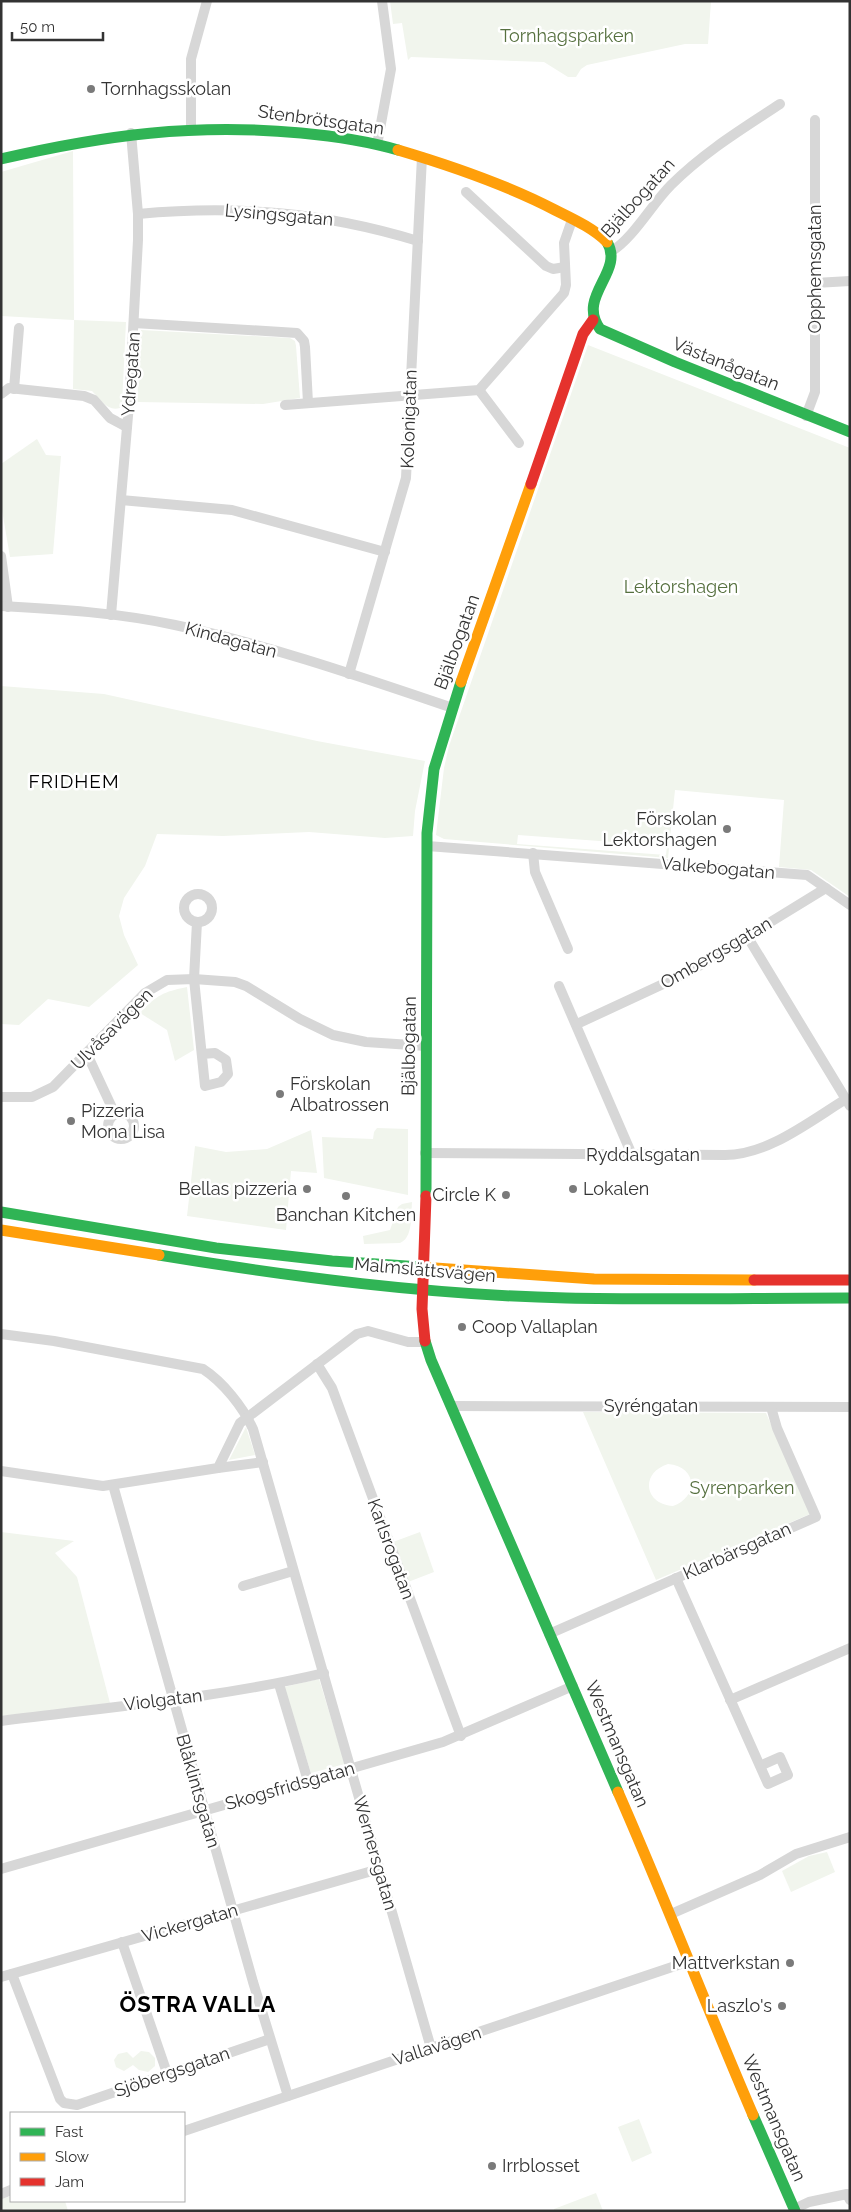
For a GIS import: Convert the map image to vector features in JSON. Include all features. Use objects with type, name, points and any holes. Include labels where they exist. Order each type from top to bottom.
[{"type":"street","points":[[191,128],[190,69],[207,1]]},
{"type":"street","points":[[377,144],[391,68],[382,1]]},
{"type":"street","name":"Bjälbogatan","points":[[422,1289],[426,1231],[427,846],[433,775],[440,745],[583,334],[593,320],[592,308],[611,264],[612,251],[622,244],[655,202],[706,153],[780,104]]},
{"type":"street","name":"Opphemsgatan","points":[[806,416],[815,392],[815,120]]},
{"type":"street","name":"Stenbrötsgatan","points":[[1,159],[77,141],[131,133],[191,128],[277,129],[327,135],[377,144],[422,157],[504,186],[602,237],[612,251]]},
{"type":"street","name":"Ydregatan","points":[[111,615],[128,427],[134,323],[138,214],[131,133]]},
{"type":"street","name":"Kolonigatan","points":[[350,674],[406,478],[422,157]]},
{"type":"street","points":[[466,192],[546,266],[553,269],[566,267]]},
{"type":"street","name":"Lysingsgatan","points":[[138,214],[212,209],[278,212],[344,221],[418,240]]},
{"type":"street","points":[[285,405],[479,390],[564,293],[566,267],[564,243],[572,220]]},
{"type":"street","points":[[815,283],[850,281]]},
{"type":"street","name":"Västanågatan","points":[[593,320],[600,328],[611,335],[806,416],[850,432]]},
{"type":"street","points":[[134,323],[297,333],[304,341],[305,347],[308,403]]},
{"type":"street","points":[[14,389],[19,328]]},
{"type":"street","points":[[1,394],[8,388],[84,396],[94,400],[110,418],[128,427]]},
{"type":"street","points":[[479,390],[519,443]]},
{"type":"street","points":[[121,500],[232,510],[385,552]]},
{"type":"street","points":[[1,556],[4,606]]},
{"type":"street","name":"Kindagatan","points":[[4,606],[111,615],[175,625],[288,655],[453,708]]},
{"type":"street","name":"Valkebogatan","points":[[427,846],[807,875],[850,905]]},
{"type":"street","points":[[533,853],[535,872],[568,949]]},
{"type":"street","name":"Ombergsgatan","points":[[577,1024],[689,972],[826,888]]},
{"type":"street","points":[[197,922],[194,979],[202,1054]]},
{"type":"street","points":[[747,936],[848,1103]]},
{"type":"street","name":"Ulvåsavägen","points":[[1,1097],[25,1097],[43,1093],[58,1082],[87,1054],[151,988],[167,980],[194,979],[240,984],[300,1019],[340,1037],[366,1042],[426,1046]]},
{"type":"street","points":[[559,986],[632,1155]]},
{"type":"street","points":[[87,1054],[115,1114]]},
{"type":"street","name":"Ryddalsgatan","points":[[425,1153],[725,1155],[749,1153],[848,1103]]},
{"type":"street","name":"Malmslättsvägen","points":[[1,1212],[268,1254],[423,1268],[594,1279],[850,1280]]},
{"type":"street","name":"Malmslättsvägen","points":[[1,1230],[269,1273],[422,1289],[564,1298],[850,1298]]},
{"type":"street","name":"Westmansgatan","points":[[422,1289],[425,1342],[549,1634],[672,1914],[710,2014],[795,2210]]},
{"type":"street","points":[[218,1468],[240,1423],[247,1416],[349,1339],[362,1332],[383,1334],[408,1342],[425,1342]]},
{"type":"street","points":[[1,1334],[54,1341],[203,1369],[212,1375],[247,1416]]},
{"type":"street","name":"Karlsrogatan","points":[[317,1364],[332,1388],[461,1736]]},
{"type":"street","name":"Syréngatan","points":[[452,1406],[850,1407]]},
{"type":"street","name":"Klarbärsgatan","points":[[549,1634],[816,1517],[777,1428],[771,1407]]},
{"type":"street","name":"Wernersgatan","points":[[247,1416],[324,1673],[378,1869],[431,2048]]},
{"type":"street","points":[[1,1471],[103,1486],[262,1462]]},
{"type":"street","name":"Blåklintsgatan","points":[[113,1485],[172,1700],[288,2096]]},
{"type":"street","points":[[243,1586],[293,1571]]},
{"type":"street","points":[[676,1578],[760,1766]]},
{"type":"street","points":[[730,1700],[850,1648]]},
{"type":"street","name":"Violgatan","points":[[1,1722],[279,1684],[324,1673]]},
{"type":"street","points":[[279,1684],[308,1781]]},
{"type":"street","name":"Skogsfridsgatan","points":[[1,1869],[205,1812],[461,1736],[573,1686]]},
{"type":"street","points":[[672,1914],[760,1875],[796,1854],[850,1837]]},
{"type":"street","name":"Vickergatan","points":[[1,1977],[378,1869]]},
{"type":"street","points":[[122,1942],[167,2073]]},
{"type":"street","name":"Vallavägen","points":[[185,2131],[690,1961]]},
{"type":"street","name":"Sjöbergsgatan","points":[[12,1974],[60,2098],[64,2103],[77,2105],[270,2039]]},
{"type":"street","points":[[795,2210],[809,2202],[847,2194],[850,2200]]},
{"type":"green space","name":"Tornhagsparken","points":[[390,1],[711,1],[708,44],[685,44],[587,65],[581,69],[576,77],[568,77],[544,62],[411,57],[408,60],[402,23],[393,24]]},
{"type":"green space","points":[[73,151],[74,320],[1,316],[1,172]]},
{"type":"green space","points":[[74,320],[126,322],[122,404],[120,408],[108,407],[92,391],[73,389]]},
{"type":"green space","points":[[141,330],[290,338],[295,341],[296,346],[300,398],[263,404],[137,402]]},
{"type":"green space","name":"Lektorshagen","points":[[588,345],[850,448],[850,897],[811,870],[779,867],[784,800],[675,790],[668,858],[444,839],[436,835],[444,768],[449,746]],"holes":[[[518,835],[667,846],[666,855],[517,844]]]},
{"type":"green space","points":[[37,439],[46,455],[61,456],[53,554],[10,557],[1,504],[1,464]]},
{"type":"green space","points":[[1,686],[104,694],[317,741],[425,761],[415,811],[413,836],[385,838],[309,832],[223,836],[157,834],[145,866],[124,898],[119,916],[124,935],[138,965],[89,1007],[48,999],[19,1025],[1,1024]]},
{"type":"green space","points":[[187,987],[194,1050],[175,1061],[167,1030],[140,1013],[161,995]]},
{"type":"green space","points":[[377,1128],[408,1129],[408,1195],[324,1178],[322,1137],[373,1139]]},
{"type":"green space","points":[[311,1130],[317,1173],[291,1171],[286,1230],[187,1216],[195,1146],[226,1152],[267,1149]]},
{"type":"green space","points":[[412,1202],[409,1231],[404,1240],[400,1243],[364,1244],[363,1236],[390,1230],[398,1207]]},
{"type":"green space","name":"Syrenparken","points":[[583,1412],[766,1413],[810,1514],[656,1580]],"holes":[[[668,1464],[677,1466],[689,1476],[691,1489],[688,1496],[673,1506],[663,1504],[651,1494],[649,1488],[650,1481],[653,1474],[659,1468]]]},
{"type":"green space","points":[[246,1427],[255,1455],[229,1460]]},
{"type":"green space","points":[[1,1532],[74,1541],[55,1553],[77,1577],[110,1703],[1,1717]]},
{"type":"green space","points":[[420,1532],[434,1572],[408,1582],[393,1542]]},
{"type":"green space","points":[[319,1679],[345,1764],[311,1773],[284,1687]]},
{"type":"green space","points":[[827,1852],[835,1872],[791,1892],[782,1871],[809,1856]]},
{"type":"green space","points":[[141,2051],[149,2052],[155,2058],[155,2066],[148,2072],[139,2070],[133,2065],[124,2071],[116,2067],[114,2060],[118,2054],[127,2052],[133,2058]]},
{"type":"green space","points":[[639,2119],[652,2153],[632,2162],[618,2127]]},
{"type":"green space","points":[[596,2193],[603,2211],[554,2211],[554,2209]]},
{"type":"green space","points":[[10,2196],[10,2202],[65,2202],[68,2211],[1,2211],[1,2199]]},
{"type":"traffic: fast","points":[[1,159],[77,143],[150,133],[224,129],[301,133],[362,141],[398,150]]},
{"type":"traffic: fast","points":[[607,242],[611,253],[610,264],[596,295],[594,306],[594,317],[600,329],[675,362],[850,432]]},
{"type":"traffic: fast","points":[[426,1196],[427,833],[434,769],[461,682]]},
{"type":"traffic: fast","points":[[1,1212],[216,1248],[332,1261],[421,1267]]},
{"type":"traffic: fast","points":[[159,1255],[260,1271],[362,1284],[464,1293],[601,1299],[850,1298]]},
{"type":"traffic: fast","points":[[425,1341],[431,1360],[618,1792]]},
{"type":"traffic: fast","points":[[753,2115],[795,2211]]},
{"type":"traffic: slow","points":[[398,150],[458,169],[517,192],[582,224],[596,232],[607,242]]},
{"type":"traffic: slow","points":[[461,682],[531,484]]},
{"type":"traffic: slow","points":[[1,1230],[159,1255]]},
{"type":"traffic: slow","points":[[421,1267],[594,1279],[754,1280]]},
{"type":"traffic: slow","points":[[618,1792],[753,2115]]},
{"type":"traffic: jam","points":[[531,484],[583,334],[593,320]]},
{"type":"traffic: jam","points":[[425,1341],[422,1309],[426,1196]]},
{"type":"traffic: jam","points":[[754,1280],[850,1280]]},
{"type":"place","name":"Tornhagsskolan","points":[[91,89]]},
{"type":"place","name":"Förskolan Lektorshagen","points":[[727,829]]},
{"type":"place","name":"Förskolan Albatrossen","points":[[280,1094]]},
{"type":"place","name":"Pizzeria Mona Lisa","points":[[71,1121]]},
{"type":"place","name":"Bellas pizzeria","points":[[307,1189]]},
{"type":"place","name":"Lokalen","points":[[573,1189]]},
{"type":"place","name":"Circle K","points":[[506,1195]]},
{"type":"place","name":"Banchan Kitchen","points":[[346,1196]]},
{"type":"place","name":"Coop Vallaplan","points":[[462,1327]]},
{"type":"place","name":"Mattverkstan","points":[[790,1963]]},
{"type":"place","name":"Laszlo's","points":[[782,2006]]},
{"type":"place","name":"Irrblosset","points":[[492,2166]]},
{"type":"district","name":"FRIDHEM","points":[[74,781]]},
{"type":"district","name":"ÖSTRA VALLA","points":[[198,2004]]}]
